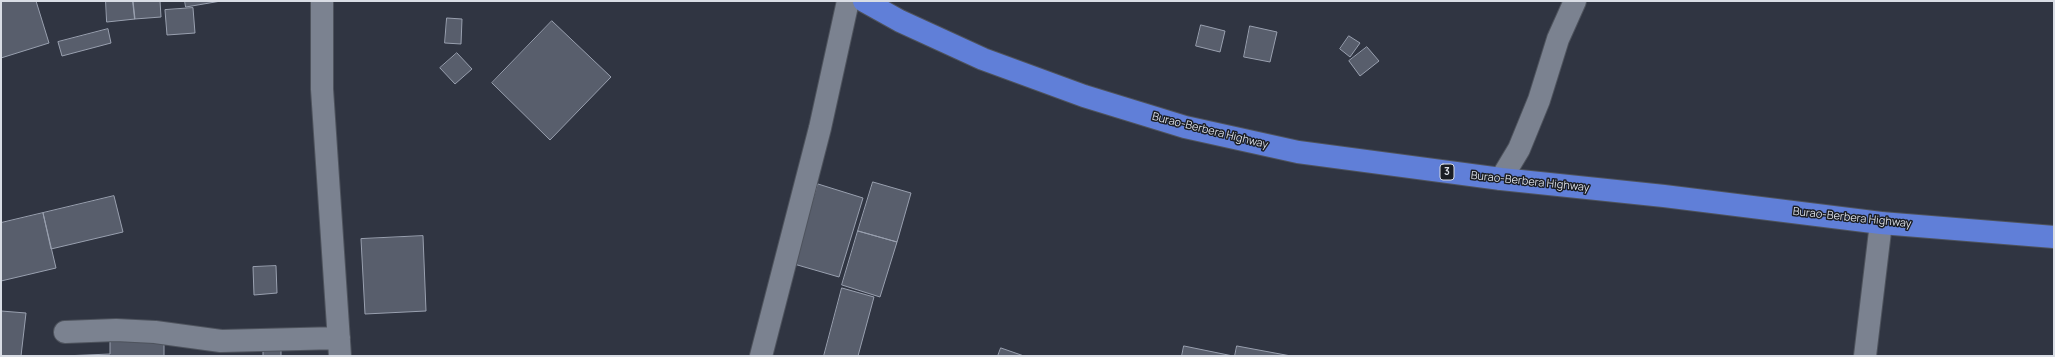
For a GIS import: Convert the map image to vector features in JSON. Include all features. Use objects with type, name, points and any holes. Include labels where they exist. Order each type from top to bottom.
[{"type":"highway","name":"Burao-Berbera Highway","points":[[864,1],[900,21],[983,60],[1084,96],[1185,127],[1298,152],[1501,179],[1664,196],[1881,223],[2054,238]]},
{"type":"street","points":[[65,332],[116,330],[155,332],[220,348],[339,347],[322,89],[322,1]]},
{"type":"street","points":[[762,356],[820,128],[848,1]]},
{"type":"street","points":[[1501,179],[1519,149],[1538,100],[1558,39],[1575,1]]},
{"type":"street","points":[[1865,356],[1881,223]]},
{"type":"building","points":[[1,1],[36,1],[49,43],[1,58]]},
{"type":"building","points":[[106,1],[133,1],[135,19],[107,22]]},
{"type":"building","points":[[133,1],[160,1],[161,17],[135,19]]},
{"type":"building","points":[[185,1],[221,1],[186,7]]},
{"type":"building","points":[[193,8],[195,33],[167,35],[165,10]]},
{"type":"building","points":[[447,18],[462,19],[461,44],[445,43]]},
{"type":"building","points":[[552,21],[611,77],[550,140],[492,83]]},
{"type":"building","points":[[1201,25],[1225,31],[1220,52],[1196,46]]},
{"type":"building","points":[[1250,26],[1277,32],[1270,62],[1244,57]]},
{"type":"building","points":[[108,29],[111,43],[62,56],[58,42]]},
{"type":"building","points":[[1349,36],[1360,43],[1350,57],[1340,49]]},
{"type":"building","points":[[1367,47],[1379,61],[1360,76],[1349,61]]},
{"type":"building","points":[[457,53],[472,69],[455,84],[440,68]]},
{"type":"building","points":[[873,182],[911,193],[897,242],[858,231]]},
{"type":"building","points":[[818,184],[863,198],[839,277],[794,264]]},
{"type":"building","points":[[114,196],[123,232],[51,249],[43,213]]},
{"type":"building","points":[[43,213],[56,268],[1,281],[1,223]]},
{"type":"building","points":[[858,231],[897,242],[880,297],[842,285]]},
{"type":"building","points":[[423,236],[426,311],[365,314],[361,239]]},
{"type":"building","points":[[276,266],[277,293],[254,295],[253,267]]},
{"type":"building","points":[[842,288],[874,297],[858,356],[824,356]]},
{"type":"building","points":[[1,311],[26,313],[21,356],[1,356]]},
{"type":"building","points":[[164,337],[164,356],[63,356],[110,354],[110,339]]},
{"type":"building","points":[[1184,346],[1233,356],[1182,356]]},
{"type":"building","points":[[1237,346],[1291,356],[1235,356]]},
{"type":"building","points":[[281,347],[281,356],[263,356],[263,348]]},
{"type":"building","points":[[1001,348],[1024,356],[998,356]]}]
